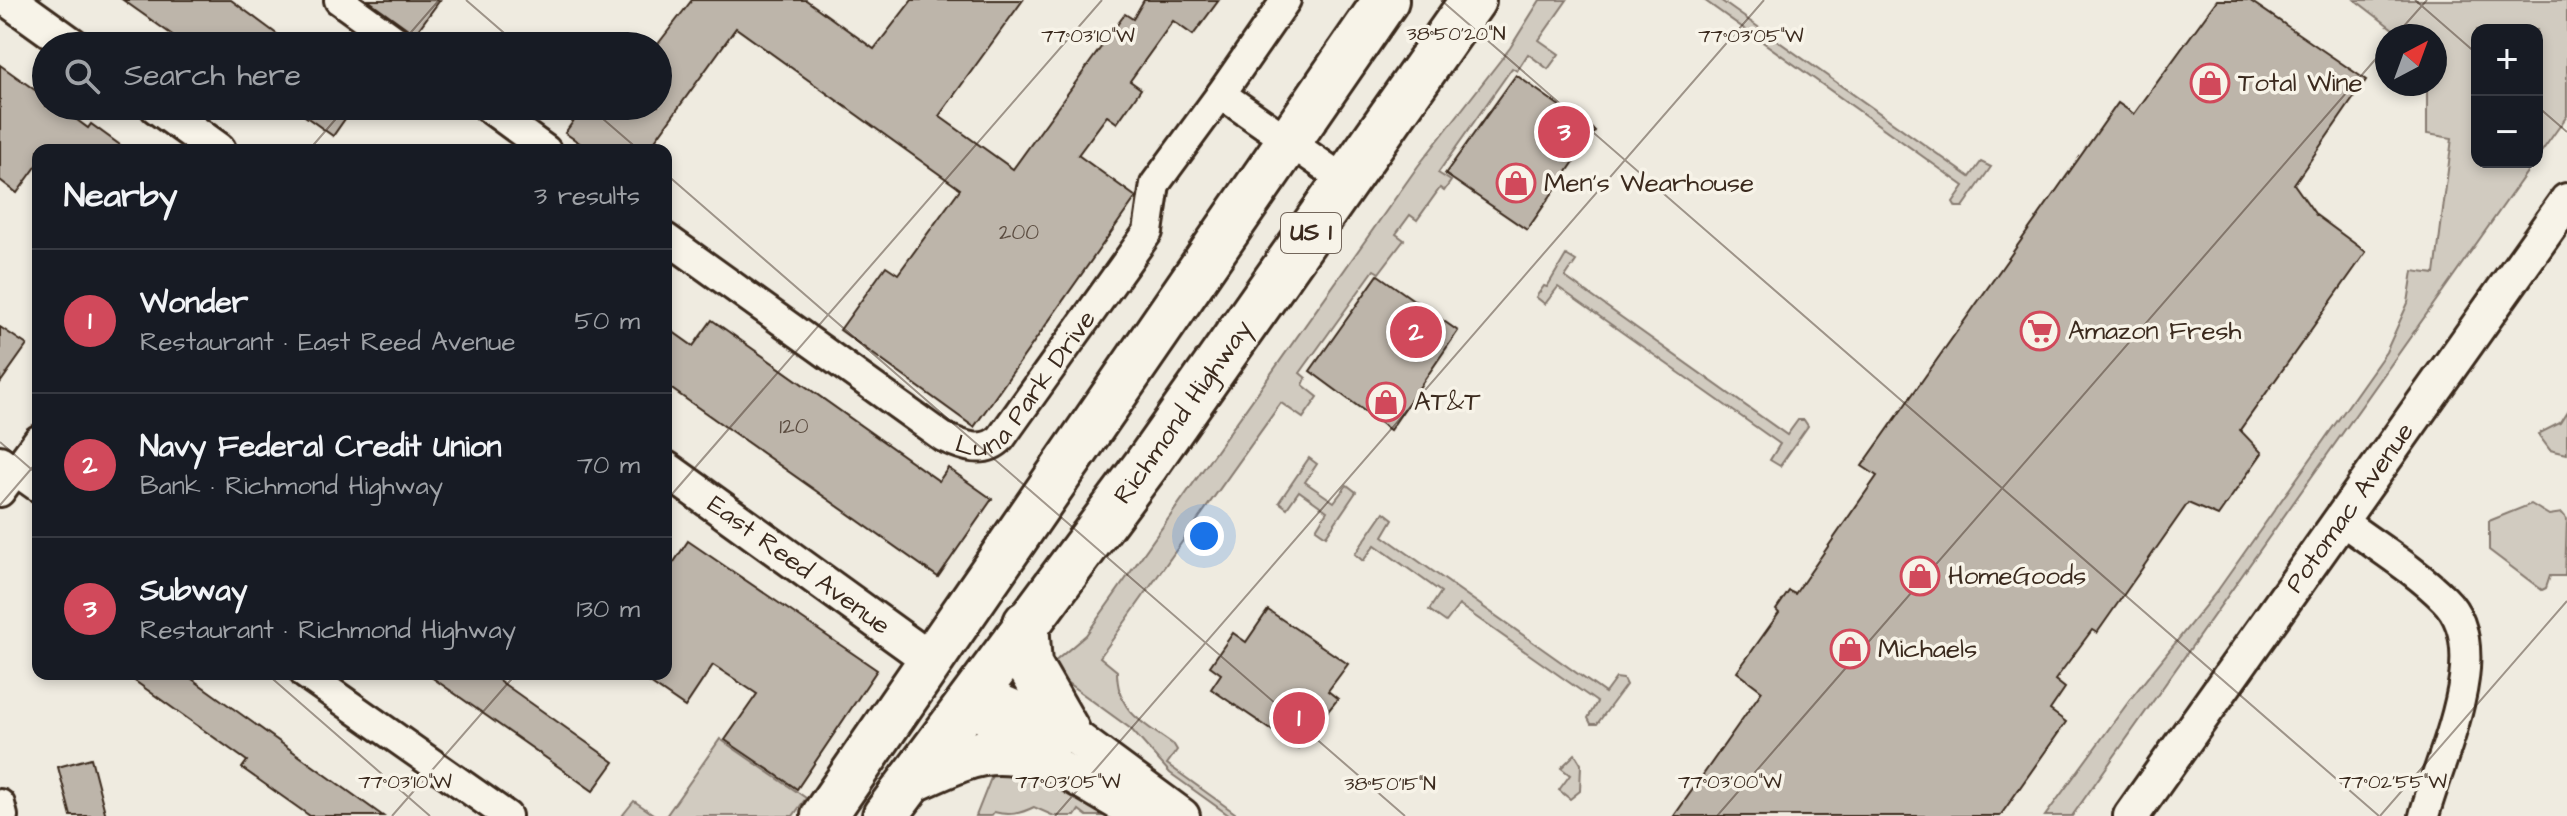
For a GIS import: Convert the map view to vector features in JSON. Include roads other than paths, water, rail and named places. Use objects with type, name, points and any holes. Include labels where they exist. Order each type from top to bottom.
[{"type":"highway","name":"US 1","points":[[969,670],[990,577],[1386,0]]},
{"type":"highway","name":"Richmond Highway","points":[[824,816],[969,670],[1146,465],[1473,0]]},
{"type":"highway","points":[[912,780],[984,751],[1054,744],[1029,665],[969,670]]},
{"type":"highway","name":"Richmond Highway","points":[[885,816],[912,780],[969,670]]},
{"type":"street","points":[[9,0],[54,32]]},
{"type":"street","points":[[339,0],[384,32]]},
{"type":"street","name":"Luna Park Drive","points":[[672,242],[943,437],[963,446],[984,448],[1001,438],[1148,232],[1155,184],[1286,0]]},
{"type":"street","points":[[1221,94],[1347,182]]},
{"type":"street","points":[[176,120],[210,144]]},
{"type":"street","points":[[505,120],[538,144]]},
{"type":"street","name":"Potomac Avenue","points":[[2131,816],[2567,201]]},
{"type":"street","points":[[14,477],[32,449]]},
{"type":"street","name":"East Reed Avenue","points":[[672,473],[969,670],[989,720],[1054,744],[1182,816]]},
{"type":"street","points":[[2341,520],[2447,600],[2466,644],[2466,677],[2424,816]]},
{"type":"street","points":[[314,680],[507,816]]},
{"type":"street","name":"East Reed Avenue","points":[[1054,744],[1141,816]]},
{"type":"street","points":[[0,804],[3,816]]},
{"type":"place","name":"Total Wine","points":[[2210,83]]},
{"type":"place","name":"Subway","points":[[1564,132]]},
{"type":"place","name":"Men's Wearhouse","points":[[1516,183]]},
{"type":"place","name":"Amazon Fresh","points":[[2040,331]]},
{"type":"place","name":"Navy Federal Credit Union","points":[[1416,332]]},
{"type":"place","name":"AT&T","points":[[1386,402]]},
{"type":"place","name":"HomeGoods","points":[[1920,576]]},
{"type":"place","name":"Michaels","points":[[1850,649]]},
{"type":"place","name":"Wonder","points":[[1299,718]]}]
